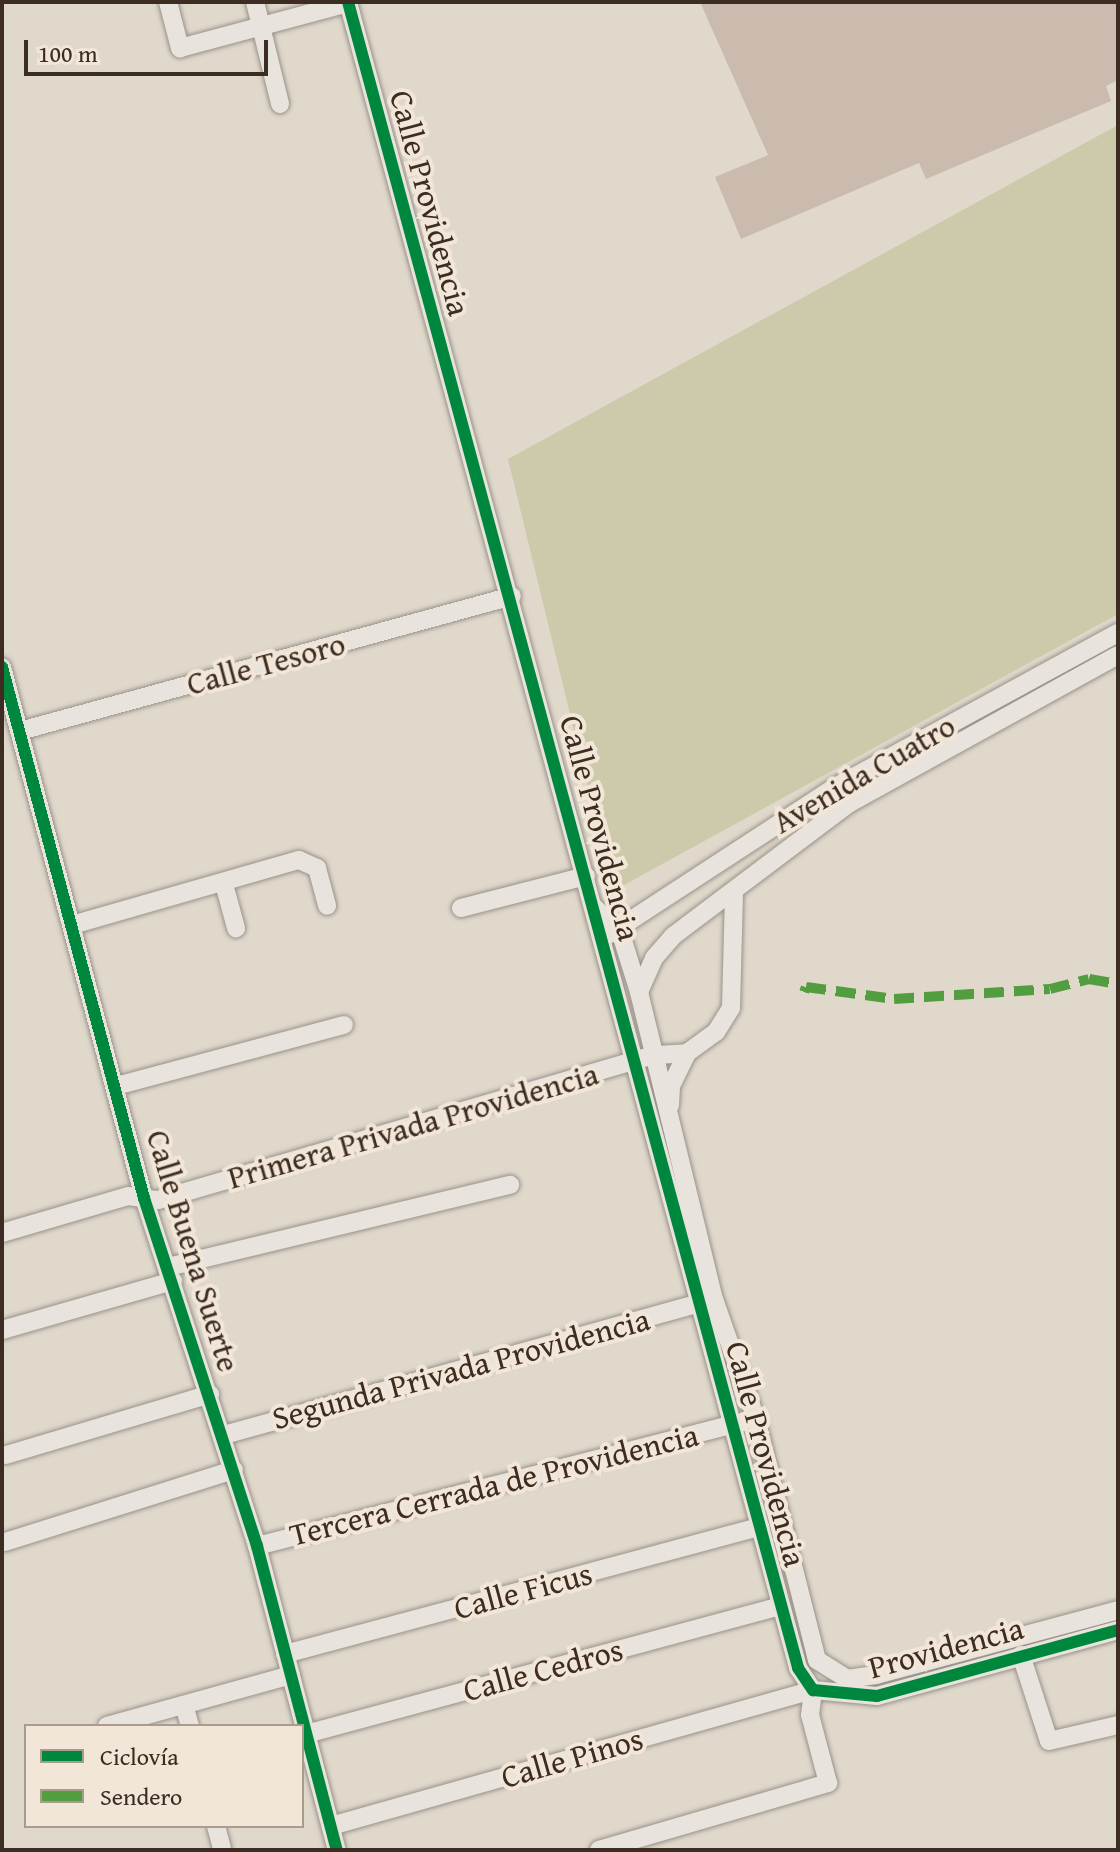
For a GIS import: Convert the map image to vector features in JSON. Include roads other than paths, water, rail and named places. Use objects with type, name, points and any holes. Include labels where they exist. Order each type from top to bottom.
[{"type":"street","points":[[168,2],[180,48],[348,2]]},
{"type":"street","points":[[255,2],[280,104]]},
{"type":"street","name":"Calle Providencia","points":[[348,2],[512,596],[594,907],[639,992],[714,1299],[756,1419],[808,1640],[817,1660],[847,1679],[1118,1610]]},
{"type":"street","name":"Calle Tesoro","points":[[20,731],[512,596]]},
{"type":"street","name":"Avenida Cuatro","points":[[611,934],[837,786],[1118,633]]},
{"type":"street","name":"Avenida Cuatro","points":[[639,992],[654,958],[673,936],[848,804],[1118,655]]},
{"type":"street","name":"Calle Buena Suerte","points":[[2,667],[144,1198],[224,1435],[303,1724]]},
{"type":"street","points":[[72,925],[310,861],[327,906]]},
{"type":"street","points":[[461,908],[586,876]]},
{"type":"street","points":[[224,884],[236,928]]},
{"type":"street","points":[[669,1119],[671,1086],[687,1053],[716,1032],[731,1008],[734,892]]},
{"type":"street","name":"Calle Providencia","points":[[611,934],[635,1062],[697,1304],[798,1668],[813,1690]]},
{"type":"street","points":[[116,1086],[344,1025]]},
{"type":"street","name":"Primera Privada Providencia","points":[[2,1233],[128,1196],[158,1200],[654,1055],[687,1053]]},
{"type":"street","points":[[2,1330],[171,1274],[510,1185]]},
{"type":"street","name":"Segunda Privada Providencia","points":[[224,1435],[697,1304]]},
{"type":"street","points":[[6,1455],[210,1394]]},
{"type":"street","name":"Tercera Cerrada de Providencia","points":[[257,1546],[756,1419]]},
{"type":"street","points":[[5,1542],[234,1470]]},
{"type":"street","name":"Calle Ficus","points":[[285,1654],[760,1527]]},
{"type":"street","name":"Calle Cedros","points":[[306,1734],[780,1606]]},
{"type":"street","name":"Providencia","points":[[813,1690],[877,1696],[1118,1630]]},
{"type":"street","points":[[1021,1655],[1049,1741],[1118,1725]]},
{"type":"street","points":[[114,1724],[291,1675]]},
{"type":"street","points":[[599,1850],[828,1783],[810,1715],[813,1690]]},
{"type":"street","name":"Calle Pinos","points":[[331,1826],[813,1690]]},
{"type":"street","points":[[184,1705],[189,1724]]},
{"type":"street","name":"Calle Buena Suerte","points":[[304,1726],[337,1850]]},
{"type":"street","points":[[217,1828],[222,1848]]}]
